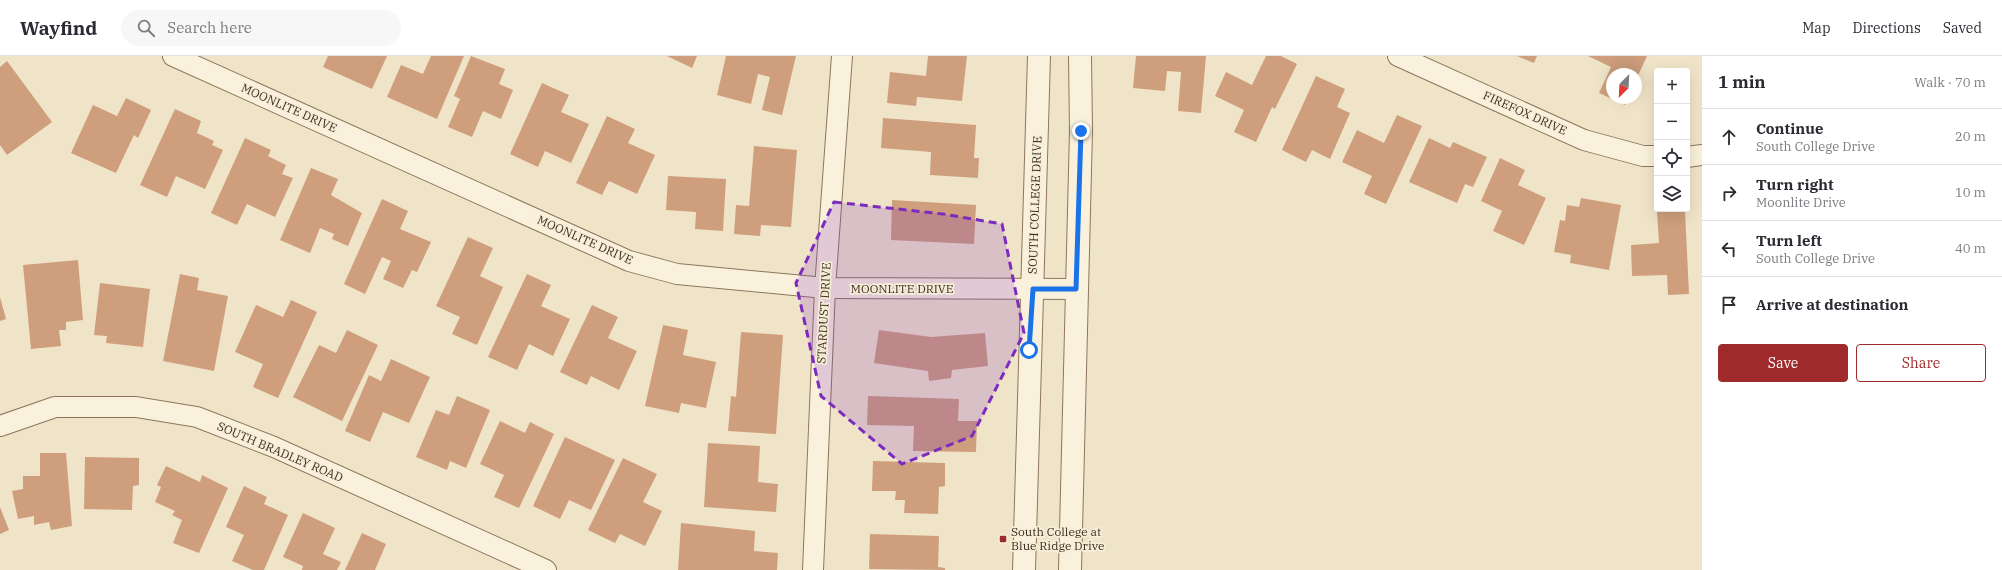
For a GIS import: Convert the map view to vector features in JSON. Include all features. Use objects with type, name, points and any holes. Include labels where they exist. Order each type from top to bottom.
[{"type":"street","name":"MOONLITE DRIVE","points":[[173,56],[629,261],[677,274],[825,288],[1076,289]]},
{"type":"street","name":"STARDUST DRIVE","points":[[814,570],[825,288],[842,56]]},
{"type":"street","name":"SOUTH COLLEGE DRIVE","points":[[1024,570],[1029,350],[1033,289],[1039,56]]},
{"type":"street","points":[[1070,570],[1077,351],[1076,289],[1081,131],[1080,56]]},
{"type":"street","name":"FIREFOX DRIVE","points":[[1398,56],[1584,140],[1642,156],[1654,156]]},
{"type":"street","points":[[1690,157],[1702,155]]},
{"type":"street","name":"SOUTH BRADLEY ROAD","points":[[0,426],[55,407],[136,407],[197,417],[274,446],[546,570]]},
{"type":"highlighted area","points":[[834,202],[943,214],[1002,224],[1024,333],[972,436],[902,464],[821,396],[796,283]]},
{"type":"building","points":[[328,56],[387,56],[372,89],[323,67]]},
{"type":"building","points":[[431,56],[464,56],[437,119],[387,97],[401,65],[423,74]]},
{"type":"building","points":[[471,56],[505,69],[499,84],[513,90],[501,119],[483,111],[472,137],[448,127],[460,99],[454,96]]},
{"type":"building","points":[[667,56],[697,56],[692,68]]},
{"type":"building","points":[[726,56],[796,56],[782,115],[762,110],[770,77],[758,74],[751,104],[717,95]]},
{"type":"building","points":[[928,56],[967,56],[962,101],[917,97],[916,106],[887,103],[890,72],[926,76]]},
{"type":"building","points":[[1136,56],[1206,56],[1201,113],[1178,111],[1181,72],[1167,71],[1165,91],[1133,88]]},
{"type":"building","points":[[1266,56],[1281,56],[1297,64],[1275,109],[1272,107],[1256,142],[1234,132],[1244,110],[1215,96],[1226,72],[1252,85]]},
{"type":"building","points":[[1517,56],[1537,56],[1534,63]]},
{"type":"building","points":[[1588,56],[1647,56],[1642,68],[1611,67]]},
{"type":"building","points":[[7,61],[52,122],[7,155],[0,145],[0,67]]},
{"type":"building","points":[[1316,76],[1345,89],[1337,107],[1350,113],[1330,159],[1312,150],[1306,162],[1282,150]]},
{"type":"building","points":[[1606,78],[1606,96],[1599,93]]},
{"type":"building","points":[[542,83],[569,95],[561,112],[589,124],[571,163],[545,151],[538,167],[510,154]]},
{"type":"building","points":[[126,98],[151,110],[138,138],[134,135],[116,173],[71,153],[93,105],[117,116]]},
{"type":"building","points":[[175,109],[201,121],[197,133],[214,141],[212,145],[223,150],[205,189],[176,176],[167,197],[140,185]]},
{"type":"building","points":[[1397,115],[1422,126],[1386,204],[1364,194],[1372,176],[1342,162],[1357,130],[1384,143]]},
{"type":"building","points":[[607,116],[635,129],[628,143],[655,155],[637,194],[609,181],[602,195],[576,183]]},
{"type":"building","points":[[883,118],[976,125],[974,158],[979,158],[978,178],[930,175],[931,152],[881,148]]},
{"type":"building","points":[[245,138],[271,150],[268,156],[286,165],[282,174],[293,178],[275,217],[247,204],[237,225],[211,213]]},
{"type":"building","points":[[1429,138],[1450,148],[1453,142],[1487,157],[1473,187],[1465,184],[1457,203],[1409,182]]},
{"type":"building","points":[[754,146],[797,150],[791,227],[761,225],[760,236],[734,234],[736,205],[749,206]]},
{"type":"building","points":[[1500,158],[1525,170],[1518,185],[1546,198],[1524,245],[1493,231],[1502,211],[1481,201]]},
{"type":"building","points":[[311,168],[338,179],[331,195],[362,213],[348,246],[332,239],[334,234],[320,228],[310,253],[280,240]]},
{"type":"building","points":[[668,176],[726,179],[723,231],[695,229],[696,212],[666,210]]},
{"type":"building","points":[[1581,198],[1621,205],[1609,270],[1570,263],[1571,255],[1554,252],[1560,220],[1565,221],[1567,205],[1579,207]]},
{"type":"building","points":[[382,199],[408,211],[400,229],[431,242],[417,272],[412,270],[403,288],[383,279],[391,261],[382,257],[365,294],[344,284]]},
{"type":"building","points":[[892,200],[976,205],[974,244],[891,240]]},
{"type":"building","points":[[1657,212],[1685,212],[1689,294],[1668,295],[1667,275],[1632,276],[1631,245],[1659,243]]},
{"type":"building","points":[[468,237],[493,248],[480,276],[503,287],[477,345],[452,334],[460,317],[436,306]]},
{"type":"building","points":[[78,260],[83,320],[66,322],[66,330],[59,330],[61,346],[31,349],[23,265]]},
{"type":"building","points":[[180,274],[199,278],[197,290],[228,296],[214,371],[163,361]]},
{"type":"building","points":[[527,274],[551,285],[541,306],[570,319],[553,356],[529,344],[517,370],[488,357]]},
{"type":"building","points":[[100,283],[150,289],[143,347],[106,343],[107,336],[94,335]]},
{"type":"building","points":[[0,297],[6,319],[0,321]]},
{"type":"building","points":[[291,300],[317,312],[278,398],[253,387],[263,364],[235,352],[256,305],[283,317]]},
{"type":"building","points":[[592,305],[618,317],[608,338],[637,351],[619,390],[591,376],[587,385],[560,372]]},
{"type":"building","points":[[663,325],[688,330],[683,355],[716,362],[706,408],[681,403],[679,413],[645,406]]},
{"type":"building","points":[[347,330],[378,345],[342,421],[293,397],[319,345],[336,353]]},
{"type":"building","points":[[879,330],[931,337],[985,333],[988,366],[952,370],[951,378],[929,381],[928,371],[874,363]]},
{"type":"building","points":[[741,332],[783,335],[776,434],[728,431],[731,396],[736,397]]},
{"type":"building","points":[[391,359],[430,377],[409,423],[383,412],[370,442],[345,431],[369,375],[381,381]]},
{"type":"building","points":[[457,396],[490,410],[466,468],[450,461],[447,470],[416,457],[436,410],[449,415]]},
{"type":"building","points":[[868,396],[959,399],[958,421],[977,421],[976,452],[913,451],[914,426],[867,425]]},
{"type":"building","points":[[500,421],[525,433],[530,422],[554,434],[519,508],[494,497],[504,475],[480,464]]},
{"type":"building","points":[[565,437],[615,460],[591,510],[569,500],[560,519],[533,506]]},
{"type":"building","points":[[708,443],[760,446],[758,482],[778,484],[776,512],[704,507]]},
{"type":"building","points":[[40,453],[66,453],[72,526],[51,530],[49,522],[34,525],[34,516],[18,519],[12,491],[23,489],[23,476],[40,476]]},
{"type":"building","points":[[85,457],[139,458],[139,485],[133,486],[132,510],[84,509]]},
{"type":"building","points":[[623,458],[657,474],[643,502],[662,511],[645,546],[620,534],[615,543],[588,530]]},
{"type":"building","points":[[873,461],[945,463],[945,486],[939,487],[938,514],[904,513],[905,500],[895,500],[896,491],[872,491]]},
{"type":"building","points":[[166,466],[200,482],[202,475],[228,488],[199,553],[173,543],[182,520],[172,515],[175,511],[155,502],[161,487],[157,485]]},
{"type":"building","points":[[244,486],[267,497],[264,504],[288,515],[264,570],[253,570],[232,561],[244,535],[226,527]]},
{"type":"building","points":[[0,507],[9,530],[0,534]]},
{"type":"building","points":[[303,513],[335,528],[323,554],[341,562],[337,570],[302,570],[303,566],[283,557]]},
{"type":"building","points":[[681,523],[755,531],[754,551],[778,553],[777,570],[678,570]]},
{"type":"building","points":[[362,533],[386,544],[375,570],[345,570]]},
{"type":"building","points":[[870,534],[939,536],[938,567],[945,568],[945,570],[869,569]]},
{"type":"place","name":"South College at Blue Ridge Drive","points":[[1003,539]]},
{"type":"route","points":[[1029,350],[1033,289],[1076,289],[1081,131]]}]
